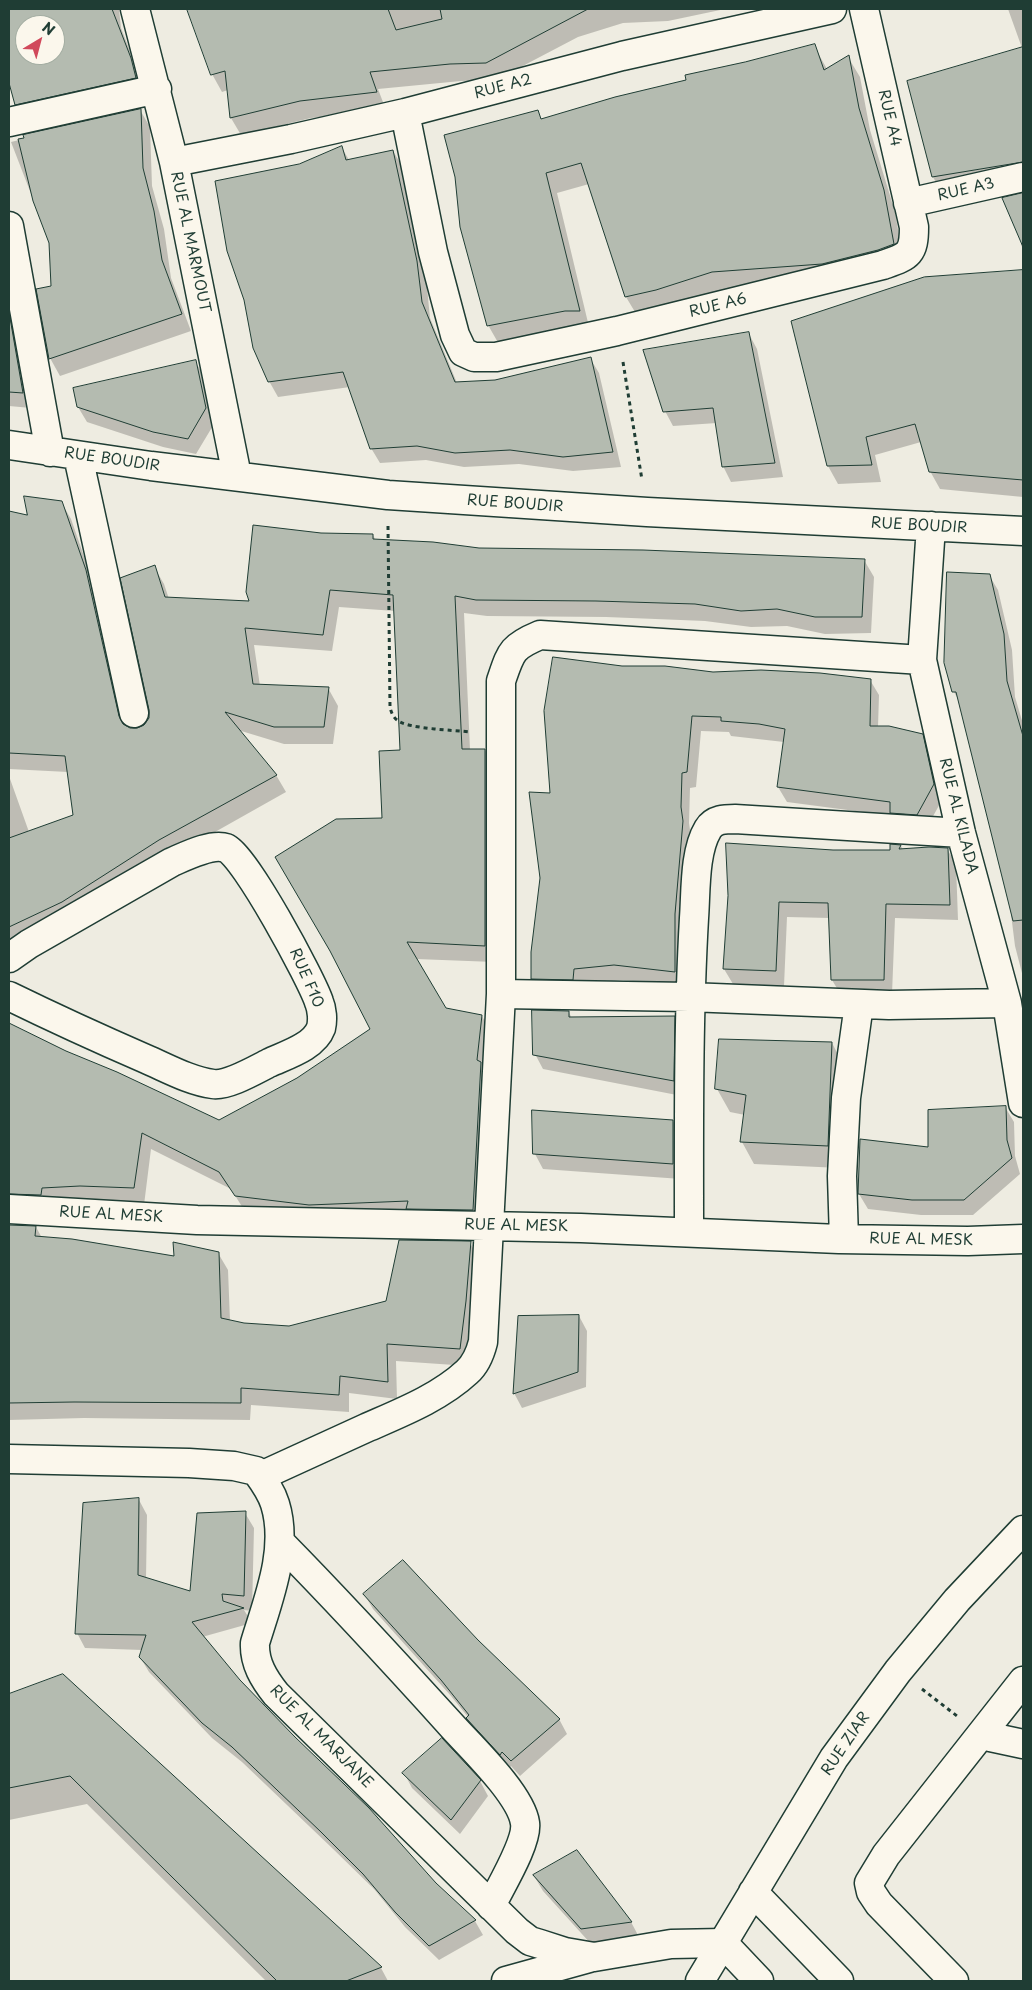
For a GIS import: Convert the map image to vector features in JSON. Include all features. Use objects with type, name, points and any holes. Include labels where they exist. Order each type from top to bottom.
[{"type":"street","name":"RUE AL MARMOUT","points":[[135,9],[157,89],[174,162],[237,476]]},
{"type":"street","name":"RUE A2","points":[[174,162],[291,139],[406,113],[622,56],[832,9]]},
{"type":"street","name":"RUE A4","points":[[864,9],[911,215]]},
{"type":"street","points":[[9,122],[157,89]]},
{"type":"street","name":"RUE A6","points":[[406,113],[433,252],[454,336],[463,352],[474,357],[496,357],[883,266],[899,259],[913,249],[911,215]]},
{"type":"street","name":"RUE A3","points":[[911,215],[1023,177]]},
{"type":"street","points":[[9,226],[50,452]]},
{"type":"street","name":"RUE BOUDIR","points":[[9,445],[78,456],[388,495],[647,512],[1023,531]]},
{"type":"street","points":[[78,456],[134,713]]},
{"type":"street","name":"RUE AL KILADA","points":[[931,526],[922,660],[960,833],[1007,1003],[1023,1103]]},
{"type":"street","points":[[9,1458],[189,1463],[249,1468],[261,1476],[399,1413],[441,1391],[467,1372],[476,1361],[483,1342],[501,994],[501,681],[508,660],[518,646],[540,635],[922,660]]},
{"type":"street","points":[[689,1232],[690,996],[698,867],[703,840],[708,828],[719,820],[735,818],[960,833]]},
{"type":"street","name":"RUE F10","points":[[9,958],[29,944],[172,862],[197,851],[217,847],[227,848],[236,856],[253,878],[288,939],[319,1002],[322,1015],[321,1028],[312,1042],[248,1074],[215,1085],[191,1078],[76,1028],[9,996]]},
{"type":"street","points":[[501,994],[690,996],[859,1004],[1007,1003]]},
{"type":"street","points":[[844,1239],[842,1176],[846,1098],[859,1004]]},
{"type":"street","name":"RUE AL MESK","points":[[9,1209],[197,1220],[581,1228],[844,1239],[968,1241],[1023,1239]]},
{"type":"street","name":"RUE AL MARJANE","points":[[261,1476],[275,1504],[280,1542],[274,1577],[255,1643],[254,1654],[263,1678],[276,1694],[491,1906],[530,1941],[565,1952],[594,1957],[671,1944],[723,1943]]},
{"type":"street","name":"RUE ZIAR","points":[[700,1981],[834,1758],[898,1671],[957,1600],[1023,1530]]},
{"type":"street","points":[[280,1542],[365,1628],[485,1762],[518,1806],[525,1823],[525,1837],[491,1906]]},
{"type":"street","points":[[954,1981],[879,1904],[871,1892],[869,1882],[886,1855],[1023,1681]]},
{"type":"street","points":[[981,1735],[1023,1744]]},
{"type":"street","points":[[753,1892],[839,1981]]},
{"type":"street","points":[[723,1943],[759,1981]]},
{"type":"street","points":[[506,1981],[594,1957]]},
{"type":"path","points":[[617,330],[647,512]]},
{"type":"path","points":[[388,495],[390,707],[392,714],[396,720],[410,726],[500,735]]},
{"type":"path","points":[[898,1671],[981,1735]]},
{"type":"building","points":[[9,9],[112,9],[131,58],[136,78],[15,105],[9,83]]},
{"type":"building","points":[[187,9],[388,9],[396,30],[442,19],[440,9],[588,9],[486,63],[450,64],[370,72],[377,92],[300,101],[230,118],[225,71],[211,75]]},
{"type":"building","points":[[815,44],[824,70],[849,55],[859,108],[884,190],[894,244],[822,264],[712,272],[656,290],[625,297],[581,163],[546,173],[580,311],[565,311],[487,326],[460,227],[455,177],[444,135],[538,110],[541,119],[615,97],[686,80],[685,75]]},
{"type":"building","points":[[1023,47],[1023,162],[932,177],[907,81]]},
{"type":"building","points":[[141,109],[143,168],[154,211],[162,260],[182,314],[49,359],[36,289],[51,286],[49,243],[33,201],[18,139],[24,138],[23,135]]},
{"type":"building","points":[[342,146],[346,160],[393,150],[417,261],[422,302],[455,382],[495,380],[591,357],[613,452],[563,457],[510,450],[455,453],[417,446],[370,449],[343,372],[268,382],[253,348],[244,300],[227,251],[215,181],[299,164]]},
{"type":"building","points":[[1023,193],[1023,247],[1002,198]]},
{"type":"building","points":[[1023,270],[1023,480],[929,472],[915,424],[866,437],[872,465],[827,466],[791,321],[924,277]]},
{"type":"building","points":[[9,312],[23,393],[9,392]]},
{"type":"building","points":[[749,332],[775,463],[722,467],[713,408],[663,412],[643,350]]},
{"type":"building","points":[[196,360],[206,408],[188,439],[153,432],[77,407],[73,388]]},
{"type":"building","points":[[24,496],[62,501],[86,570],[119,716],[123,724],[130,728],[144,725],[149,718],[149,710],[120,578],[155,565],[165,597],[249,601],[246,592],[253,525],[321,533],[373,534],[373,539],[433,542],[479,548],[643,550],[865,559],[862,617],[815,617],[777,609],[741,611],[695,604],[476,600],[455,596],[462,749],[485,749],[485,946],[407,942],[446,1008],[482,1015],[477,1060],[481,1062],[473,1210],[406,1209],[408,1201],[309,1205],[235,1196],[219,1172],[142,1133],[134,1188],[80,1186],[42,1188],[41,1195],[9,1194],[9,1023],[66,1051],[117,1072],[219,1120],[297,1078],[370,1029],[330,951],[275,857],[336,819],[382,818],[379,751],[400,750],[393,595],[330,590],[323,635],[245,628],[253,684],[329,687],[324,727],[274,727],[225,712],[277,775],[159,840],[62,902],[9,927],[9,838],[73,815],[65,756],[9,753],[9,511],[27,515]]},
{"type":"building","points":[[947,572],[990,574],[1004,634],[1007,681],[1023,736],[1023,920],[1013,921],[956,692],[952,692],[944,663]]},
{"type":"building","points":[[553,657],[622,666],[665,666],[713,672],[761,670],[820,673],[871,679],[870,726],[889,726],[923,734],[934,784],[917,815],[890,813],[890,802],[777,787],[785,729],[759,724],[721,721],[721,717],[692,716],[687,772],[682,773],[681,807],[683,821],[675,914],[675,972],[614,965],[574,969],[573,980],[531,979],[531,952],[540,878],[529,792],[550,793],[544,711]]},
{"type":"building","points":[[726,843],[833,850],[890,850],[890,844],[901,845],[899,849],[948,848],[950,905],[886,904],[884,980],[831,980],[828,903],[779,902],[776,971],[723,969],[728,896]]},
{"type":"building","points":[[532,1010],[569,1011],[569,1017],[675,1016],[674,1081],[533,1055]]},
{"type":"building","points":[[719,1039],[832,1042],[828,1146],[740,1142],[746,1095],[715,1089]]},
{"type":"building","points":[[1006,1106],[1007,1140],[1012,1158],[964,1200],[912,1200],[858,1194],[860,1139],[928,1147],[928,1110]]},
{"type":"building","points":[[532,1110],[673,1120],[673,1164],[533,1154]]},
{"type":"building","points":[[9,1225],[36,1226],[35,1236],[72,1239],[174,1256],[173,1242],[219,1252],[221,1318],[244,1323],[289,1326],[386,1301],[399,1240],[471,1241],[460,1349],[387,1344],[388,1382],[340,1376],[339,1395],[241,1388],[241,1403],[9,1403]]},
{"type":"building","points":[[579,1315],[578,1372],[513,1394],[518,1316]]},
{"type":"building","points":[[139,1498],[138,1575],[190,1591],[197,1513],[246,1511],[244,1596],[222,1594],[223,1601],[244,1608],[192,1622],[240,1680],[295,1737],[369,1808],[436,1883],[476,1920],[429,1946],[395,1912],[363,1874],[321,1832],[232,1747],[202,1723],[139,1657],[146,1635],[75,1634],[83,1503]]},
{"type":"building","points":[[403,1560],[478,1640],[560,1719],[511,1761],[502,1752],[500,1755],[466,1718],[469,1715],[441,1680],[363,1594]]},
{"type":"building","points":[[63,1674],[382,1967],[346,1981],[277,1981],[70,1776],[9,1788],[9,1694]]},
{"type":"building","points":[[442,1738],[481,1780],[451,1820],[402,1773]]},
{"type":"building","points":[[577,1850],[632,1922],[581,1929],[533,1875]]}]
